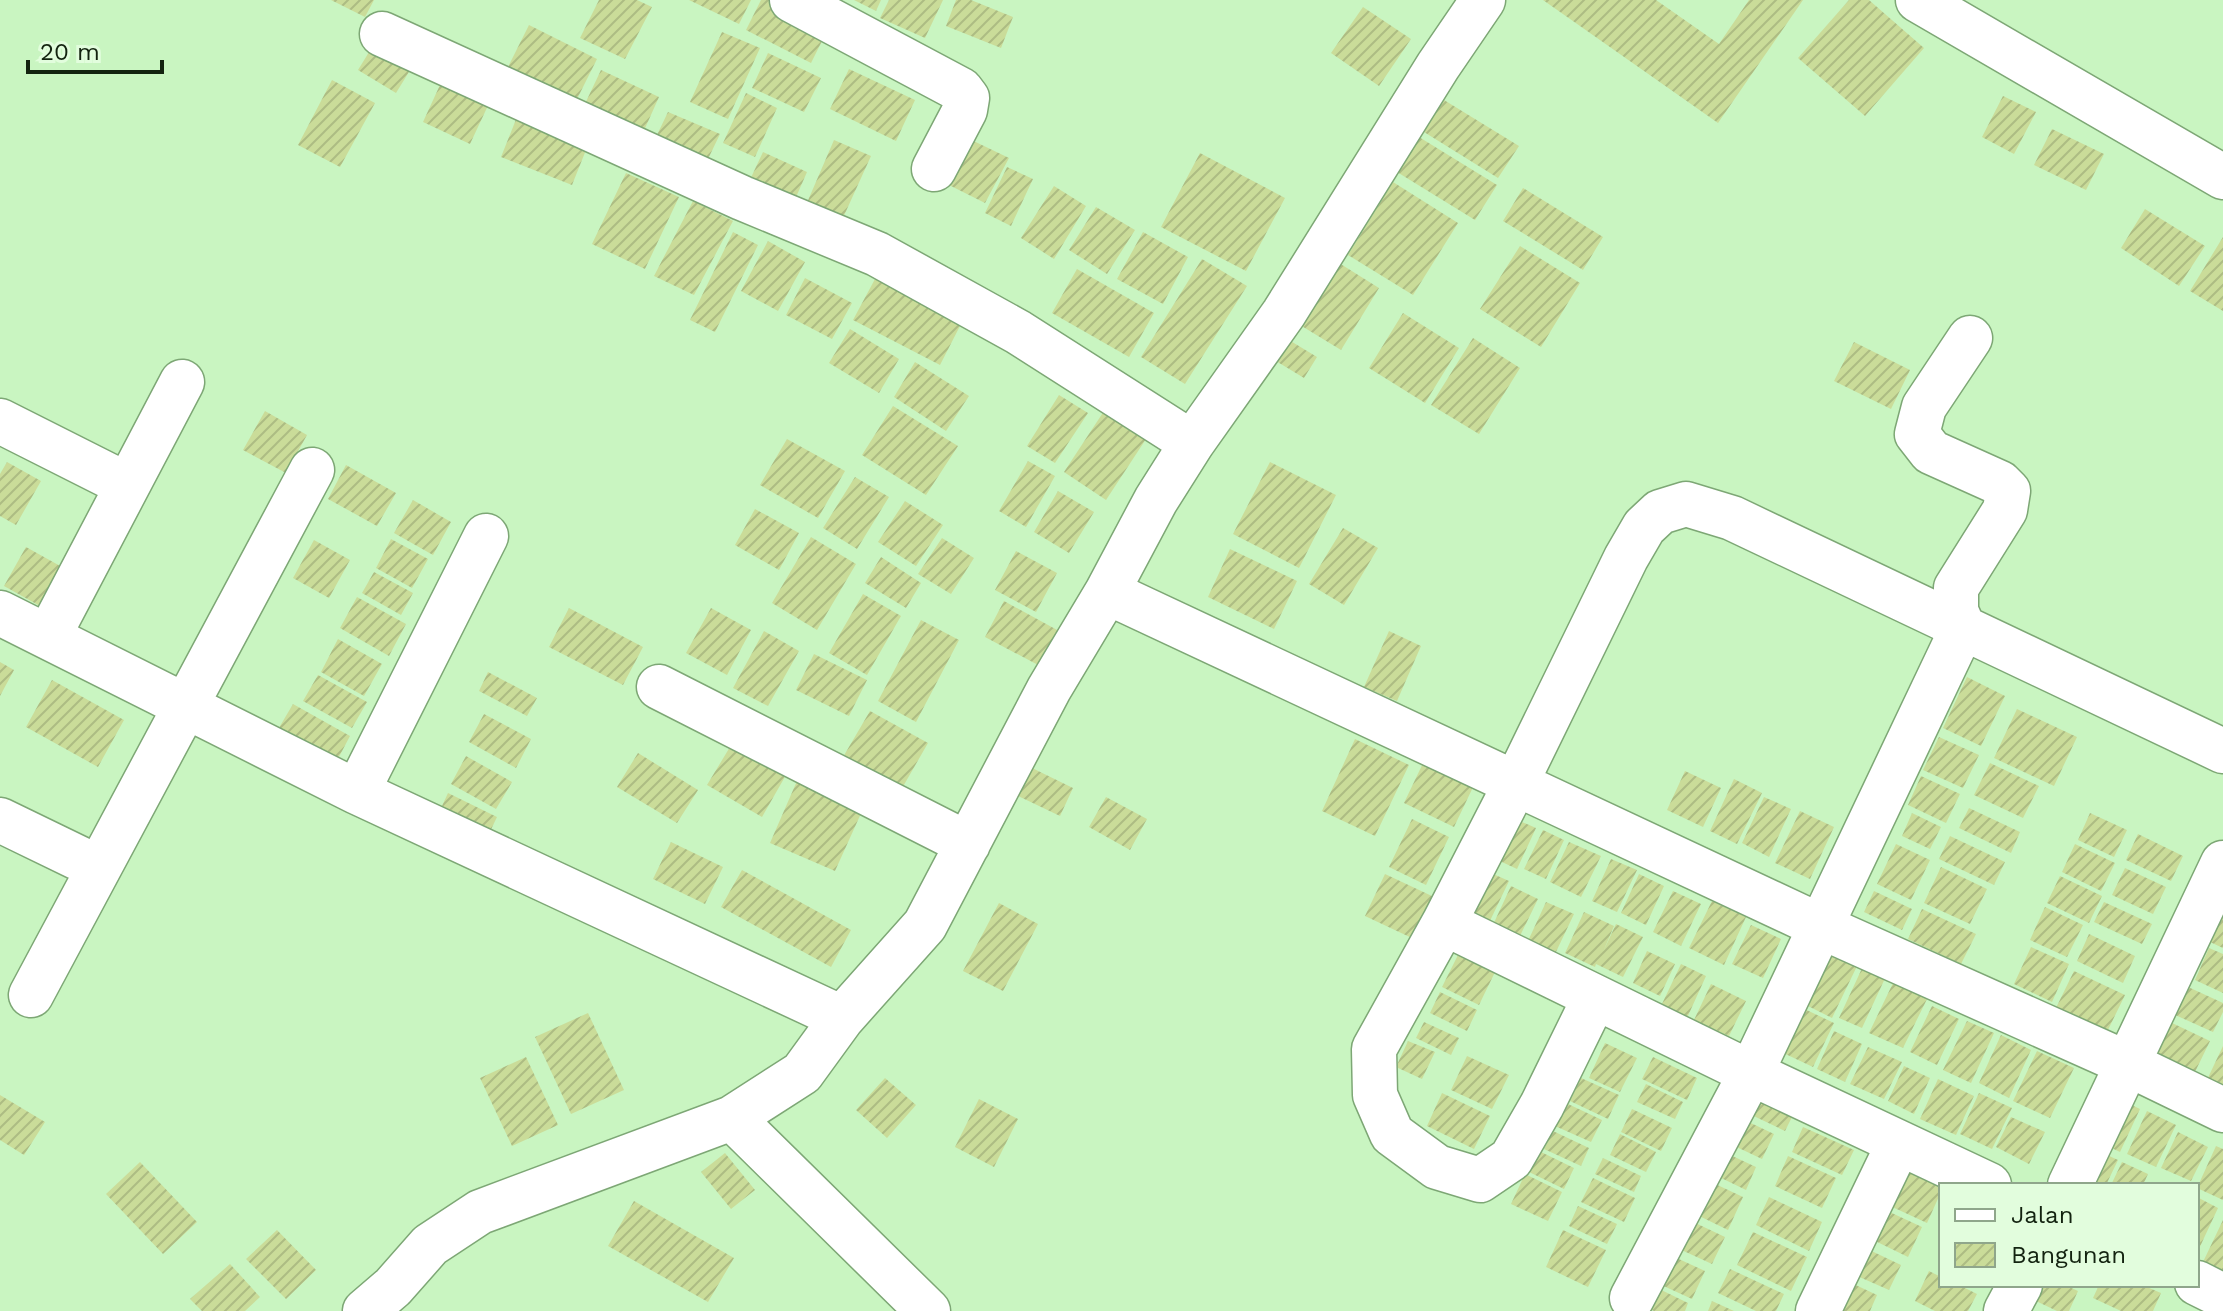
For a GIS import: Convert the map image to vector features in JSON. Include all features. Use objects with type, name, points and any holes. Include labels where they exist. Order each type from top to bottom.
[{"type":"street","points":[[792,0],[961,90],[967,98],[965,110],[934,169]]},
{"type":"street","points":[[385,1303],[430,1245],[480,1212],[732,1118],[802,1073],[842,1018],[925,925],[1049,689],[1107,592],[1156,500],[1192,443],[1284,313],[1438,66],[1483,0]]},
{"type":"street","points":[[1918,0],[2223,177]]},
{"type":"street","points":[[382,34],[742,198],[877,254],[1018,332],[1192,443]]},
{"type":"street","points":[[1632,1298],[1751,1073],[1963,627],[1956,611],[1956,588],[2005,510],[2008,491],[2000,483],[1931,452],[1917,434],[1924,407],[1970,338]]},
{"type":"street","points":[[48,637],[182,382]]},
{"type":"street","points":[[0,421],[127,485]]},
{"type":"street","points":[[31,995],[312,470]]},
{"type":"street","points":[[1595,997],[1542,1105],[1511,1159],[1480,1180],[1437,1167],[1392,1134],[1375,1095],[1374,1049],[1444,923],[1516,783],[1626,558],[1644,527],[1660,512],[1686,504],[1732,518],[2223,751]]},
{"type":"street","points":[[357,792],[486,536]]},
{"type":"street","points":[[1107,592],[1820,926],[2126,1063],[2223,1110]]},
{"type":"street","points":[[0,613],[357,792],[842,1018]]},
{"type":"street","points":[[659,687],[968,844]]},
{"type":"street","points":[[0,820],[99,868]]},
{"type":"street","points":[[2071,1183],[2223,863]]},
{"type":"street","points":[[1444,923],[1985,1183]]},
{"type":"street","points":[[732,1118],[928,1311]]},
{"type":"street","points":[[1818,1311],[1899,1143]]},
{"type":"street","points":[[2199,1284],[2223,1296]]},
{"type":"street","points":[[2006,1311],[2019,1287]]},
{"type":"building","points":[[331,0],[374,0],[365,17]]},
{"type":"building","points":[[599,0],[637,0],[652,7],[625,59],[580,38]]},
{"type":"building","points":[[689,0],[751,0],[739,24]]},
{"type":"building","points":[[761,0],[772,0],[828,29],[811,63],[746,30]]},
{"type":"building","points":[[854,0],[881,0],[876,11]]},
{"type":"building","points":[[889,0],[943,0],[925,38],[880,18]]},
{"type":"building","points":[[956,0],[971,0],[1013,17],[1001,48],[946,26]]},
{"type":"building","points":[[1543,0],[1656,0],[1719,44],[1749,0],[1803,0],[1718,123]]},
{"type":"building","points":[[1849,0],[1869,0],[1924,48],[1865,116],[1798,58]]},
{"type":"building","points":[[1363,7],[1411,39],[1379,86],[1331,53]]},
{"type":"building","points":[[529,25],[597,59],[574,105],[506,71]]},
{"type":"building","points":[[722,32],[760,48],[728,119],[690,102]]},
{"type":"building","points":[[374,44],[412,67],[396,93],[358,70]]},
{"type":"building","points":[[768,53],[821,78],[804,112],[752,88]]},
{"type":"building","points":[[849,69],[915,100],[896,141],[830,109]]},
{"type":"building","points":[[601,70],[659,97],[642,135],[583,108]]},
{"type":"building","points":[[445,74],[492,97],[470,144],[423,122]]},
{"type":"building","points":[[332,80],[375,103],[340,167],[298,145]]},
{"type":"building","points":[[746,93],[777,108],[755,157],[723,143]]},
{"type":"building","points":[[2003,96],[2036,112],[2014,154],[1982,137]]},
{"type":"building","points":[[1444,100],[1519,146],[1498,178],[1424,132]]},
{"type":"building","points":[[521,107],[592,135],[572,185],[501,157]]},
{"type":"building","points":[[668,112],[720,134],[708,159],[656,137]]},
{"type":"building","points":[[2052,129],[2104,154],[2086,190],[2034,165]]},
{"type":"building","points":[[959,134],[1009,158],[985,203],[937,179]]},
{"type":"building","points":[[1419,137],[1497,185],[1475,220],[1397,172]]},
{"type":"building","points":[[834,140],[871,156],[842,220],[806,205]]},
{"type":"building","points":[[763,152],[807,172],[793,204],[748,184]]},
{"type":"building","points":[[1200,153],[1285,198],[1246,271],[1161,227]]},
{"type":"building","points":[[1007,167],[1033,179],[1011,226],[985,213]]},
{"type":"building","points":[[626,173],[679,197],[645,269],[592,244]]},
{"type":"building","points":[[1393,182],[1458,223],[1413,295],[1348,255]]},
{"type":"building","points":[[1054,186],[1086,206],[1054,259],[1021,238]]},
{"type":"building","points":[[1523,188],[1603,237],[1583,270],[1503,221]]},
{"type":"building","points":[[693,201],[733,221],[694,295],[654,276]]},
{"type":"building","points":[[1096,207],[1135,230],[1107,274],[1069,250]]},
{"type":"building","points":[[2145,209],[2205,246],[2179,286],[2121,248]]},
{"type":"building","points":[[733,232],[758,245],[715,332],[690,320]]},
{"type":"building","points":[[1143,232],[1188,257],[1163,304],[1117,279]]},
{"type":"building","points":[[2223,237],[2223,311],[2190,291]]},
{"type":"building","points":[[768,241],[805,262],[778,311],[741,291]]},
{"type":"building","points":[[1520,246],[1580,283],[1541,347],[1480,309]]},
{"type":"building","points":[[1202,259],[1247,286],[1185,384],[1141,357]]},
{"type":"building","points":[[1339,263],[1379,288],[1341,350],[1300,325]]},
{"type":"building","points":[[1077,269],[1154,313],[1129,357],[1052,313]]},
{"type":"building","points":[[805,278],[852,303],[832,339],[786,315]]},
{"type":"building","points":[[875,279],[961,324],[940,365],[853,320]]},
{"type":"building","points":[[1403,313],[1459,348],[1425,403],[1369,368]]},
{"type":"building","points":[[850,329],[899,359],[879,393],[829,363]]},
{"type":"building","points":[[1284,337],[1317,357],[1304,378],[1271,358]]},
{"type":"building","points":[[1473,338],[1520,368],[1479,434],[1431,405]]},
{"type":"building","points":[[1854,342],[1910,370],[1891,409],[1834,381]]},
{"type":"building","points":[[915,362],[969,396],[946,431],[894,397]]},
{"type":"building","points":[[1059,395],[1088,413],[1055,463],[1027,446]]},
{"type":"building","points":[[893,406],[958,446],[926,495],[862,455]]},
{"type":"building","points":[[1106,408],[1148,436],[1106,500],[1064,472]]},
{"type":"building","points":[[265,411],[307,435],[286,473],[243,450]]},
{"type":"building","points":[[787,439],[845,471],[818,518],[760,485]]},
{"type":"building","points":[[1028,461],[1055,476],[1026,527],[999,511]]},
{"type":"building","points":[[7,462],[41,481],[16,525],[0,516],[0,474]]},
{"type":"building","points":[[1270,462],[1336,495],[1299,568],[1233,534]]},
{"type":"building","points":[[346,465],[396,493],[377,526],[328,499]]},
{"type":"building","points":[[855,477],[889,497],[857,549],[823,528]]},
{"type":"building","points":[[1058,491],[1094,512],[1069,553],[1034,532]]},
{"type":"building","points":[[413,500],[451,522],[433,555],[394,533]]},
{"type":"building","points":[[905,501],[943,525],[916,566],[878,542]]},
{"type":"building","points":[[755,509],[799,533],[779,570],[735,545]]},
{"type":"building","points":[[1343,528],[1378,548],[1344,605],[1309,584]]},
{"type":"building","points":[[811,537],[856,564],[817,630],[772,603]]},
{"type":"building","points":[[942,538],[974,558],[951,594],[918,574]]},
{"type":"building","points":[[391,539],[428,559],[412,588],[376,568]]},
{"type":"building","points":[[314,540],[350,560],[329,598],[293,578]]},
{"type":"building","points":[[26,547],[62,567],[40,606],[4,586]]},
{"type":"building","points":[[1230,549],[1297,581],[1274,629],[1208,597]]},
{"type":"building","points":[[1016,551],[1057,573],[1036,612],[995,590]]},
{"type":"building","points":[[881,557],[921,583],[906,608],[865,583]]},
{"type":"building","points":[[374,572],[413,593],[401,615],[362,593]]},
{"type":"building","points":[[863,594],[901,616],[867,675],[829,653]]},
{"type":"building","points":[[357,597],[406,624],[389,656],[340,628]]},
{"type":"building","points":[[1004,601],[1059,631],[1040,666],[985,637]]},
{"type":"building","points":[[569,608],[643,647],[623,685],[549,647]]},
{"type":"building","points":[[711,608],[751,630],[727,675],[686,653]]},
{"type":"building","points":[[921,620],[959,640],[916,722],[878,701]]},
{"type":"building","points":[[764,631],[799,651],[768,706],[733,688]]},
{"type":"building","points":[[1389,631],[1421,646],[1397,701],[1364,687]]},
{"type":"building","points":[[338,639],[382,664],[364,696],[321,672]]},
{"type":"building","points":[[814,654],[867,680],[849,716],[796,690]]},
{"type":"building","points":[[0,662],[14,670],[0,696]]},
{"type":"building","points":[[488,672],[537,698],[527,716],[479,691]]},
{"type":"building","points":[[318,675],[367,702],[352,728],[303,701]]},
{"type":"building","points":[[1967,677],[2005,696],[1981,746],[1943,728]]},
{"type":"building","points":[[52,680],[124,720],[98,767],[26,727]]},
{"type":"building","points":[[293,704],[350,736],[332,770],[273,738]]},
{"type":"building","points":[[2017,709],[2077,737],[2054,786],[1994,758]]},
{"type":"building","points":[[870,711],[928,743],[897,797],[839,764]]},
{"type":"building","points":[[484,714],[531,739],[516,768],[469,742]]},
{"type":"building","points":[[736,737],[790,768],[762,817],[707,785]]},
{"type":"building","points":[[1939,737],[1979,755],[1963,788],[1923,770]]},
{"type":"building","points":[[1355,739],[1409,765],[1375,836],[1322,811]]},
{"type":"building","points":[[638,753],[698,790],[677,823],[617,787]]},
{"type":"building","points":[[466,756],[512,782],[496,809],[451,784]]},
{"type":"building","points":[[1425,759],[1475,783],[1454,827],[1404,803]]},
{"type":"building","points":[[1990,763],[2039,786],[2023,818],[1974,795]]},
{"type":"building","points":[[1030,767],[1073,788],[1060,816],[1016,795]]},
{"type":"building","points":[[1685,771],[1721,788],[1703,827],[1667,810]]},
{"type":"building","points":[[1921,776],[1960,794],[1946,823],[1908,805]]},
{"type":"building","points":[[1734,779],[1762,793],[1737,844],[1710,831]]},
{"type":"building","points":[[797,781],[863,809],[835,871],[770,843]]},
{"type":"building","points":[[448,793],[497,817],[485,842],[436,819]]},
{"type":"building","points":[[1106,797],[1147,819],[1130,850],[1089,827]]},
{"type":"building","points":[[1764,797],[1791,809],[1769,857],[1742,843]]},
{"type":"building","points":[[1969,808],[2020,832],[2011,853],[1959,828]]},
{"type":"building","points":[[1800,811],[1834,827],[1810,879],[1775,863]]},
{"type":"building","points":[[1912,813],[1941,827],[1930,849],[1902,836]]},
{"type":"building","points":[[2090,813],[2127,830],[2114,857],[2078,840]]},
{"type":"building","points":[[1508,816],[1536,828],[1517,869],[1489,856]]},
{"type":"building","points":[[1412,819],[1449,837],[1426,885],[1389,867]]},
{"type":"building","points":[[1543,830],[1564,840],[1546,879],[1524,869]]},
{"type":"building","points":[[2138,834],[2183,856],[2171,881],[2126,860]]},
{"type":"building","points":[[1950,836],[2005,862],[1994,885],[1939,859]]},
{"type":"building","points":[[671,842],[723,867],[705,904],[653,879]]},
{"type":"building","points":[[1569,842],[1601,856],[1581,897],[1550,882]]},
{"type":"building","points":[[1896,844],[1930,860],[1911,900],[1877,884]]},
{"type":"building","points":[[2075,844],[2115,863],[2101,891],[2062,872]]},
{"type":"building","points":[[1611,859],[1637,870],[1617,912],[1592,901]]},
{"type":"building","points":[[1941,867],[1987,889],[1970,924],[1924,903]]},
{"type":"building","points":[[2125,868],[2166,887],[2153,914],[2112,895]]},
{"type":"building","points":[[1482,869],[1509,881],[1488,925],[1461,913]]},
{"type":"building","points":[[742,870],[851,930],[831,967],[721,907]]},
{"type":"building","points":[[1385,874],[1434,897],[1414,939],[1365,916]]},
{"type":"building","points":[[1639,874],[1664,886],[1646,925],[1621,913]]},
{"type":"building","points":[[2060,876],[2102,896],[2089,923],[2047,903]]},
{"type":"building","points":[[1511,886],[1538,899],[1518,940],[1492,927]]},
{"type":"building","points":[[1673,891],[1701,904],[1681,946],[1653,932]]},
{"type":"building","points":[[1874,891],[1912,909],[1902,930],[1864,912]]},
{"type":"building","points":[[1712,901],[1746,917],[1724,965],[1689,948]]},
{"type":"building","points":[[1546,902],[1574,914],[1555,954],[1528,941]]},
{"type":"building","points":[[2104,902],[2152,924],[2142,944],[2094,922]]},
{"type":"building","points":[[999,903],[1038,924],[1003,991],[963,971]]},
{"type":"building","points":[[2045,907],[2083,925],[2067,957],[2030,940]]},
{"type":"building","points":[[1922,909],[1976,934],[1961,964],[1908,939]]},
{"type":"building","points":[[1584,912],[1614,926],[1603,952],[1616,924],[1643,937],[1623,977],[1565,953]]},
{"type":"building","points":[[2223,914],[2223,948],[2210,942]]},
{"type":"building","points":[[1751,925],[1781,939],[1763,978],[1732,964]]},
{"type":"building","points":[[2089,934],[2135,956],[2123,983],[2077,961]]},
{"type":"building","points":[[1824,947],[1858,964],[1832,1018],[1798,1001]]},
{"type":"building","points":[[2031,947],[2069,964],[2052,1002],[2014,984]]},
{"type":"building","points":[[2209,948],[2223,954],[2223,993],[2195,980]]},
{"type":"building","points":[[1647,951],[1675,964],[1660,996],[1633,983]]},
{"type":"building","points":[[1458,955],[1495,972],[1479,1005],[1442,987]]},
{"type":"building","points":[[1681,964],[1706,976],[1687,1018],[1661,1006]]},
{"type":"building","points":[[1864,964],[1887,974],[1862,1028],[1839,1018]]},
{"type":"building","points":[[2074,971],[2125,995],[2106,1034],[2055,1010]]},
{"type":"building","points":[[1894,981],[1928,997],[1903,1048],[1869,1033]]},
{"type":"building","points":[[1711,984],[1746,1001],[1729,1036],[1694,1020]]},
{"type":"building","points":[[2186,986],[2223,1003],[2223,1012],[2213,1032],[2173,1014]]},
{"type":"building","points":[[1440,992],[1477,1010],[1467,1031],[1430,1013]]},
{"type":"building","points":[[1794,1004],[1834,1023],[1813,1067],[1773,1048]]},
{"type":"building","points":[[1932,1006],[1959,1019],[1937,1065],[1910,1052]]},
{"type":"building","points":[[588,1013],[624,1090],[571,1114],[535,1037]]},
{"type":"building","points":[[1967,1021],[1994,1033],[1971,1083],[1943,1070]]},
{"type":"building","points":[[1424,1022],[1459,1038],[1451,1055],[1416,1038]]},
{"type":"building","points":[[2170,1022],[2210,1041],[2194,1074],[2154,1055]]},
{"type":"building","points":[[1834,1031],[1862,1044],[1845,1082],[1817,1069]]},
{"type":"building","points":[[2001,1035],[2031,1050],[2009,1098],[1979,1083]]},
{"type":"building","points":[[1408,1041],[1435,1052],[1422,1079],[1396,1067]]},
{"type":"building","points":[[1605,1043],[1637,1058],[1620,1092],[1589,1078]]},
{"type":"building","points":[[2223,1046],[2223,1093],[2205,1084]]},
{"type":"building","points":[[1868,1047],[1902,1062],[1884,1099],[1850,1084]]},
{"type":"building","points":[[2037,1051],[2074,1068],[2050,1118],[2013,1101]]},
{"type":"building","points":[[1467,1056],[1509,1075],[1492,1109],[1451,1090]]},
{"type":"building","points":[[526,1057],[558,1125],[512,1146],[480,1078]]},
{"type":"building","points":[[1653,1057],[1697,1078],[1687,1100],[1642,1079]]},
{"type":"building","points":[[1904,1066],[1930,1078],[1914,1114],[1888,1101]]},
{"type":"building","points":[[885,1078],[916,1105],[887,1138],[856,1110]]},
{"type":"building","points":[[1581,1078],[1619,1095],[1608,1119],[1570,1101]]},
{"type":"building","points":[[1938,1079],[1974,1096],[1956,1135],[1920,1119]]},
{"type":"building","points":[[1646,1084],[1683,1102],[1675,1119],[1637,1102]]},
{"type":"building","points":[[1442,1093],[1490,1116],[1474,1149],[1427,1126]]},
{"type":"building","points":[[1979,1093],[2012,1108],[1992,1149],[1960,1134]]},
{"type":"building","points":[[1749,1094],[1793,1115],[1785,1131],[1741,1110]]},
{"type":"building","points":[[0,1095],[45,1122],[24,1155],[0,1140]]},
{"type":"building","points":[[2115,1097],[2140,1109],[2120,1152],[2095,1140]]},
{"type":"building","points":[[979,1099],[1018,1119],[994,1167],[955,1147]]},
{"type":"building","points":[[1566,1103],[1602,1120],[1591,1142],[1555,1126]]},
{"type":"building","points":[[1632,1109],[1672,1128],[1661,1151],[1621,1132]]},
{"type":"building","points":[[2147,1111],[2176,1125],[2156,1167],[2127,1154]]},
{"type":"building","points":[[1736,1116],[1774,1134],[1762,1159],[1724,1141]]},
{"type":"building","points":[[2011,1117],[2045,1132],[2029,1164],[1996,1147]]},
{"type":"building","points":[[1803,1127],[1854,1150],[1842,1175],[1792,1152]]},
{"type":"building","points":[[1553,1131],[1589,1148],[1581,1166],[1544,1149]]},
{"type":"building","points":[[2178,1132],[2208,1147],[2191,1181],[2161,1168]]},
{"type":"building","points":[[1620,1134],[1656,1152],[1646,1172],[1610,1155]]},
{"type":"building","points":[[2216,1146],[2223,1149],[2223,1200],[2199,1189]]},
{"type":"building","points":[[2092,1148],[2118,1160],[2107,1183],[2076,1183]]},
{"type":"building","points":[[1539,1151],[1574,1168],[1564,1189],[1529,1172]]},
{"type":"building","points":[[725,1153],[755,1190],[731,1209],[701,1172]]},
{"type":"building","points":[[1726,1153],[1756,1167],[1746,1190],[1715,1175]]},
{"type":"building","points":[[1788,1156],[1836,1178],[1822,1208],[1775,1186]]},
{"type":"building","points":[[1603,1158],[1641,1176],[1634,1192],[1595,1174]]},
{"type":"building","points":[[140,1162],[197,1222],[163,1254],[106,1194]]},
{"type":"building","points":[[2122,1162],[2148,1174],[2144,1183],[2112,1183]]},
{"type":"building","points":[[1905,1170],[1939,1186],[1939,1196],[1927,1223],[1888,1205]]},
{"type":"building","points":[[1525,1174],[1562,1192],[1548,1221],[1511,1204]]},
{"type":"building","points":[[1593,1178],[1635,1198],[1624,1222],[1581,1202]]},
{"type":"building","points":[[1709,1181],[1743,1197],[1728,1230],[1693,1213]]},
{"type":"building","points":[[1769,1197],[1822,1222],[1809,1251],[1756,1225]]},
{"type":"building","points":[[2199,1198],[2218,1208],[2199,1249]]},
{"type":"building","points":[[634,1201],[734,1258],[708,1302],[608,1246]]},
{"type":"building","points":[[1578,1206],[1617,1224],[1607,1244],[1569,1226]]},
{"type":"building","points":[[1881,1208],[1922,1227],[1908,1257],[1867,1237]]},
{"type":"building","points":[[1687,1219],[1725,1237],[1712,1264],[1675,1247]]},
{"type":"building","points":[[2223,1220],[2223,1271],[2203,1262]]},
{"type":"building","points":[[277,1230],[316,1270],[286,1299],[246,1259]]},
{"type":"building","points":[[1563,1230],[1606,1250],[1588,1287],[1546,1267]]},
{"type":"building","points":[[1753,1232],[1807,1257],[1791,1291],[1737,1265]]},
{"type":"building","points":[[1861,1246],[1901,1265],[1889,1290],[1848,1272]]},
{"type":"building","points":[[1670,1255],[1705,1271],[1692,1299],[1657,1283]]},
{"type":"building","points":[[230,1264],[260,1297],[245,1311],[202,1311],[190,1299]]},
{"type":"building","points":[[1730,1269],[1784,1294],[1776,1311],[1756,1311],[1718,1293]]},
{"type":"building","points":[[1929,1271],[1939,1276],[1939,1287],[1963,1287],[1977,1294],[1968,1311],[1935,1311],[1915,1301]]},
{"type":"building","points":[[1845,1280],[1877,1295],[1870,1311],[1830,1311]]},
{"type":"building","points":[[1651,1285],[1688,1303],[1685,1311],[1654,1311],[1642,1305]]},
{"type":"building","points":[[2043,1287],[2069,1287],[2078,1291],[2069,1311],[2057,1311],[2036,1301]]},
{"type":"building","points":[[2098,1287],[2147,1287],[2161,1293],[2153,1311],[2121,1311],[2093,1298]]},
{"type":"building","points":[[1712,1301],[1734,1311],[1708,1311]]}]
